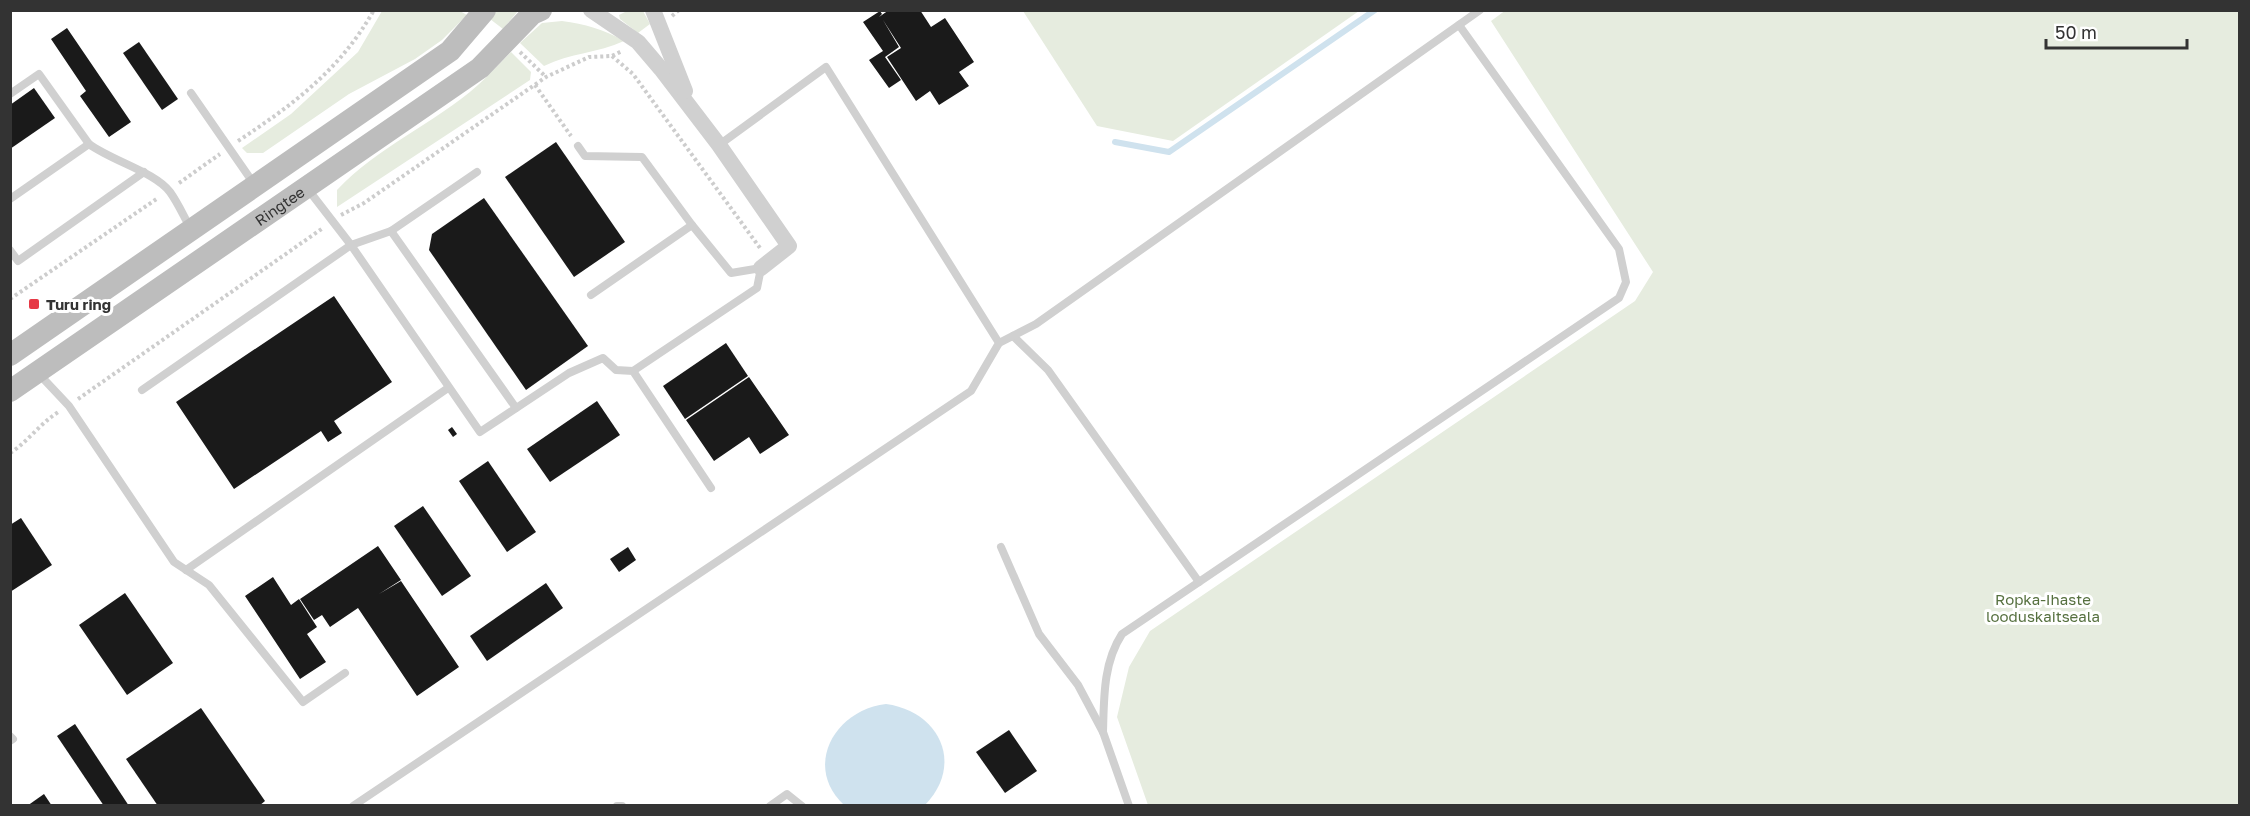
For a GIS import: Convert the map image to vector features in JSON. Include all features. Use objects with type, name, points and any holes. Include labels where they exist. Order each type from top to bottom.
[{"type":"main road","name":"Ringtee","points":[[10,355],[450,51],[485,10]]},
{"type":"main road","name":"Ringtee","points":[[10,392],[480,68],[532,14],[541,10]]},
{"type":"street","points":[[591,10],[638,42],[719,145],[789,246],[765,264]]},
{"type":"street","points":[[653,10],[691,109]]},
{"type":"lane","points":[[353,806],[971,391],[999,343],[1036,324],[1480,10]]},
{"type":"lane","points":[[1103,732],[1104,694],[1108,668],[1114,646],[1122,634],[1618,298],[1626,282],[1619,249],[1459,25]]},
{"type":"lane","points":[[719,145],[826,68],[999,343]]},
{"type":"lane","points":[[10,94],[39,74],[89,144],[118,163],[144,172],[169,190],[191,230]]},
{"type":"lane","points":[[191,93],[255,187]]},
{"type":"lane","points":[[10,199],[89,144]]},
{"type":"lane","points":[[578,146],[585,156],[642,157],[731,273],[765,264]]},
{"type":"lane","points":[[10,250],[14,263],[144,172]]},
{"type":"lane","points":[[142,390],[351,245],[391,231],[477,172]]},
{"type":"lane","points":[[306,188],[351,245],[480,432],[568,373],[603,358],[616,370],[633,371],[757,288],[765,264]]},
{"type":"lane","points":[[591,295],[692,225]]},
{"type":"lane","points":[[391,231],[516,408]]},
{"type":"lane","points":[[1013,336],[1048,369],[1199,582]]},
{"type":"lane","points":[[633,371],[711,488]]},
{"type":"lane","points":[[38,372],[69,406],[174,562],[209,585],[303,702],[345,673]]},
{"type":"lane","points":[[186,570],[448,388]]},
{"type":"lane","points":[[1001,547],[1039,634],[1078,684],[1103,732],[1129,806]]},
{"type":"lane","points":[[10,736],[13,739],[10,741]]},
{"type":"lane","points":[[770,806],[787,794],[802,806]]},
{"type":"lane","points":[[617,806],[622,806]]},
{"type":"path","points":[[10,299],[294,104],[330,71],[359,37],[374,10]]},
{"type":"path","points":[[517,49],[546,77]]},
{"type":"path","points":[[10,453],[25,444],[42,423],[311,238],[331,220],[364,203],[546,77],[589,57],[612,56],[633,74],[765,264]]},
{"type":"path","points":[[536,85],[578,146]]},
{"type":"green space","name":"Ropka-Ihaste looduskaitseala","points":[[1506,10],[2239,11],[2239,805],[1148,805],[1117,717],[1129,667],[1150,631],[1635,301],[1653,272],[1491,21]]},
{"type":"green space","points":[[382,11],[460,11],[467,15],[442,40],[415,59],[349,94],[263,153],[247,153],[242,148],[291,114],[358,52]]},
{"type":"green space","points":[[496,11],[518,11],[503,29],[490,19]]},
{"type":"green space","points":[[627,11],[643,11],[650,24],[638,33],[620,19],[619,15]]},
{"type":"green space","points":[[1023,11],[1359,11],[1173,141],[1097,126]]},
{"type":"green space","points":[[562,21],[594,28],[624,41],[544,66],[520,43],[542,23]]},
{"type":"green space","points":[[511,52],[531,72],[530,80],[337,207],[337,190],[353,175],[388,148],[461,99]]},
{"type":"water","points":[[886,704],[905,709],[920,717],[932,728],[940,742],[944,757],[943,773],[937,789],[925,805],[844,805],[832,790],[826,774],[826,758],[830,742],[839,729],[852,717]]},
{"type":"building","points":[[889,10],[920,10],[931,27],[945,18],[974,62],[959,72],[969,86],[939,105],[930,91],[916,101],[887,57],[901,48],[883,20],[899,47],[885,57],[901,80],[889,88],[869,60],[883,51],[863,22],[880,11],[882,14],[879,17]]},
{"type":"building","points":[[67,28],[131,122],[109,137],[80,96],[86,91],[51,39]]},
{"type":"building","points":[[139,42],[178,99],[162,110],[123,53]]},
{"type":"building","points":[[34,88],[55,118],[10,149],[10,105]]},
{"type":"building","points":[[556,142],[625,242],[574,277],[505,177]]},
{"type":"building","points":[[484,198],[588,346],[526,390],[429,250],[432,234]]},
{"type":"building","points":[[334,296],[392,382],[334,421],[342,433],[328,442],[321,431],[234,489],[176,402]]},
{"type":"building","points":[[726,343],[748,376],[685,419],[663,386]]},
{"type":"building","points":[[749,377],[789,435],[760,454],[749,437],[714,461],[686,420]]},
{"type":"building","points":[[597,401],[620,435],[550,482],[527,449]]},
{"type":"building","points":[[452,427],[457,434],[453,437],[448,430]]},
{"type":"building","points":[[488,461],[536,532],[507,552],[459,481]]},
{"type":"building","points":[[423,506],[471,576],[442,596],[394,526]]},
{"type":"building","points":[[21,518],[52,565],[10,592],[10,525]]},
{"type":"building","points":[[378,546],[401,580],[379,594],[401,581],[459,667],[417,696],[358,608],[330,627],[322,615],[314,620],[300,599]]},
{"type":"building","points":[[628,547],[636,560],[619,572],[610,559]]},
{"type":"building","points":[[273,577],[291,605],[299,599],[317,627],[307,634],[326,662],[300,679],[245,596]]},
{"type":"building","points":[[546,583],[563,608],[487,661],[470,636]]},
{"type":"building","points":[[125,593],[173,663],[127,695],[79,625]]},
{"type":"building","points":[[201,708],[265,801],[259,806],[158,806],[126,759]]},
{"type":"building","points":[[75,724],[129,806],[104,806],[57,736]]},
{"type":"building","points":[[1009,730],[1037,771],[1005,793],[976,752]]},
{"type":"building","points":[[44,794],[52,806],[27,806]]},
{"type":"waterway","points":[[1115,142],[1169,152],[1375,10]]},
{"type":"place","name":"Turu ring","points":[[34,304]]}]
